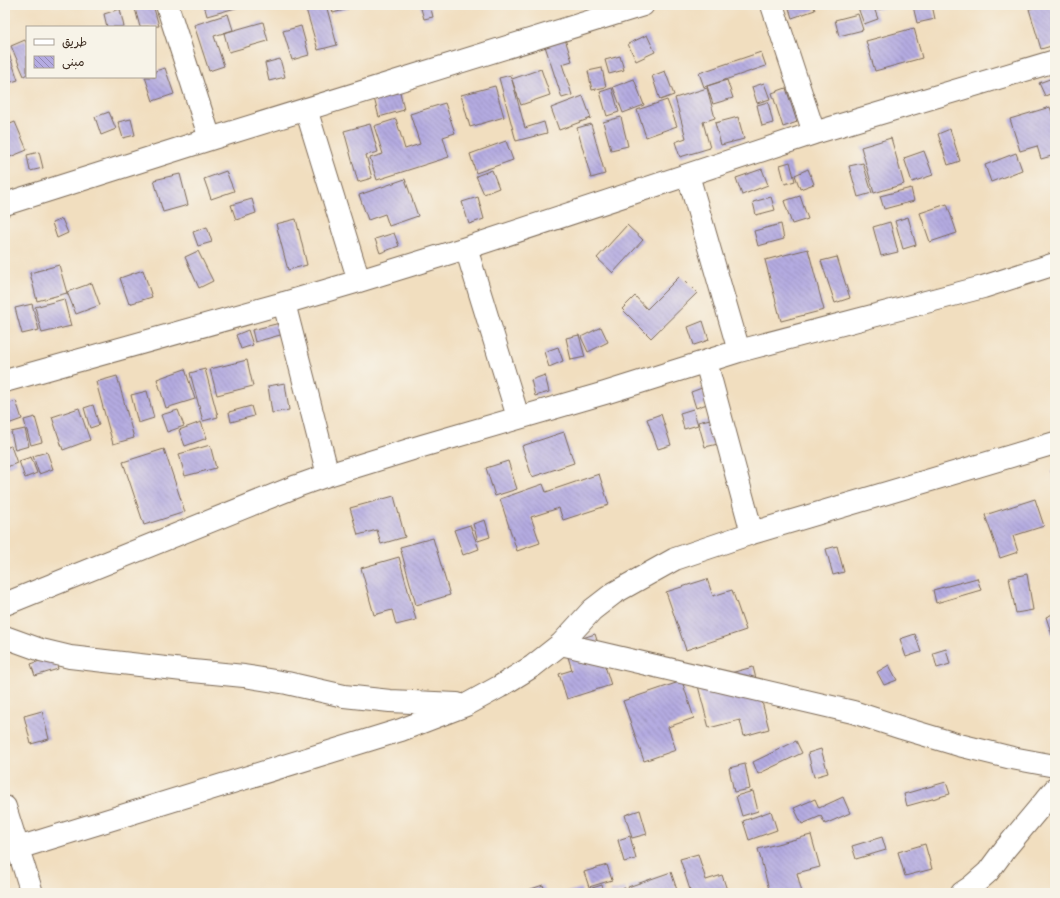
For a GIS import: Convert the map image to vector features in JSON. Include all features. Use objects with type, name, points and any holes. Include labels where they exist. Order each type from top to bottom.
[{"type":"street","points":[[167,5],[210,138]]},
{"type":"street","points":[[5,204],[210,138],[643,5]]},
{"type":"street","points":[[772,5],[814,133]]},
{"type":"street","points":[[5,381],[358,281],[466,248],[814,133],[1055,61]]},
{"type":"street","points":[[306,109],[358,281]]},
{"type":"street","points":[[688,175],[740,351]]},
{"type":"street","points":[[466,248],[518,418]]},
{"type":"street","points":[[5,604],[328,475],[605,393],[740,351],[983,287],[1055,264]]},
{"type":"street","points":[[284,303],[328,475]]},
{"type":"street","points":[[706,362],[752,533]]},
{"type":"street","points":[[11,850],[401,730],[466,705],[533,666],[561,644],[592,610],[614,593],[675,559],[752,533],[1055,443]]},
{"type":"street","points":[[5,637],[41,650],[70,657],[244,676],[287,683],[344,696],[390,701],[466,705]]},
{"type":"street","points":[[561,644],[853,712],[959,745],[1012,758],[1055,766]]},
{"type":"street","points":[[962,893],[988,872],[1009,843],[1055,789]]},
{"type":"street","points":[[5,807],[11,850],[32,893]]},
{"type":"building","points":[[134,5],[153,5],[159,26],[140,26]]},
{"type":"building","points":[[204,5],[238,5],[239,7],[207,16]]},
{"type":"building","points":[[318,5],[326,5],[337,45],[318,50],[306,9]]},
{"type":"building","points":[[331,5],[347,5],[348,9],[333,13]]},
{"type":"building","points":[[420,5],[430,5],[433,17],[424,19]]},
{"type":"building","points":[[788,5],[813,5],[815,10],[792,18]]},
{"type":"building","points":[[857,5],[873,5],[878,19],[864,24]]},
{"type":"building","points":[[875,5],[894,5],[877,10]]},
{"type":"building","points":[[932,5],[935,19],[917,23],[913,6]]},
{"type":"building","points":[[1042,5],[1055,5],[1055,45],[1041,49],[1029,9]]},
{"type":"building","points":[[120,9],[124,26],[107,26],[104,14]]},
{"type":"building","points":[[228,14],[233,30],[214,36],[224,66],[209,71],[194,25]]},
{"type":"building","points":[[858,14],[863,30],[839,36],[835,20]]},
{"type":"building","points":[[263,22],[268,41],[229,52],[224,33]]},
{"type":"building","points":[[301,26],[309,55],[292,60],[283,31]]},
{"type":"building","points":[[914,28],[922,58],[875,71],[866,41]]},
{"type":"building","points":[[647,35],[655,52],[636,61],[628,44]]},
{"type":"building","points":[[564,36],[572,61],[562,64],[572,95],[562,98],[544,43]]},
{"type":"building","points":[[25,40],[26,42],[26,75],[24,76],[11,46]]},
{"type":"building","points":[[7,48],[18,80],[5,84],[5,49]]},
{"type":"building","points":[[761,52],[766,66],[704,87],[699,73]]},
{"type":"building","points":[[620,56],[624,70],[609,74],[605,60]]},
{"type":"building","points":[[280,59],[285,77],[269,81],[265,63]]},
{"type":"building","points":[[165,68],[174,94],[153,101],[145,78],[156,78],[156,71]]},
{"type":"building","points":[[602,68],[606,87],[592,90],[588,71]]},
{"type":"building","points":[[541,69],[550,95],[521,105],[512,80],[525,128],[544,122],[547,133],[516,141],[499,78],[511,75],[512,79]]},
{"type":"building","points":[[665,71],[674,95],[660,100],[652,76]]},
{"type":"building","points":[[1055,77],[1055,92],[1045,96],[1039,83]]},
{"type":"building","points":[[634,79],[644,105],[623,113],[613,87]]},
{"type":"building","points":[[727,80],[733,98],[713,104],[707,86]]},
{"type":"building","points":[[764,83],[770,99],[757,103],[752,87]]},
{"type":"building","points":[[495,86],[504,117],[470,127],[461,95]]},
{"type":"building","points":[[612,88],[619,112],[607,116],[600,92]]},
{"type":"building","points":[[707,88],[715,118],[703,122],[710,148],[680,157],[675,142],[686,138],[675,98]]},
{"type":"building","points":[[786,88],[797,122],[783,127],[772,93]]},
{"type":"building","points":[[400,92],[404,110],[379,117],[374,98]]},
{"type":"building","points":[[583,96],[591,118],[559,130],[551,108]]},
{"type":"building","points":[[667,100],[677,126],[646,137],[637,110]]},
{"type":"building","points":[[768,102],[773,123],[762,126],[757,105]]},
{"type":"building","points":[[445,103],[455,133],[443,137],[449,157],[377,180],[370,158],[383,154],[374,126],[396,119],[405,149],[420,144],[410,114]]},
{"type":"building","points":[[1050,107],[1055,122],[1055,155],[1041,159],[1037,146],[1020,151],[1010,119]]},
{"type":"building","points":[[109,112],[116,129],[101,135],[95,117]]},
{"type":"building","points":[[621,117],[628,146],[611,150],[603,122]]},
{"type":"building","points":[[738,117],[744,139],[721,145],[715,123]]},
{"type":"building","points":[[131,119],[135,135],[123,138],[118,122]]},
{"type":"building","points":[[15,122],[27,150],[10,157],[5,144],[5,126]]},
{"type":"building","points":[[370,124],[378,152],[366,155],[372,178],[358,182],[344,131]]},
{"type":"building","points":[[591,124],[605,174],[591,178],[577,128]]},
{"type":"building","points":[[950,129],[960,161],[948,165],[938,134]]},
{"type":"building","points":[[891,138],[904,184],[874,193],[861,147]]},
{"type":"building","points":[[506,141],[513,160],[476,173],[470,154]]},
{"type":"building","points":[[924,151],[933,175],[912,182],[904,158]]},
{"type":"building","points":[[39,152],[43,168],[30,171],[27,155]]},
{"type":"building","points":[[1016,153],[1022,170],[991,182],[985,165]]},
{"type":"building","points":[[790,162],[795,181],[785,184],[780,165]]},
{"type":"building","points":[[863,163],[872,193],[858,197],[849,166]]},
{"type":"building","points":[[762,169],[768,185],[742,195],[736,178]]},
{"type":"building","points":[[808,169],[814,184],[800,189],[795,175]]},
{"type":"building","points":[[492,170],[499,188],[484,194],[476,176]]},
{"type":"building","points":[[226,171],[234,191],[211,199],[204,179]]},
{"type":"building","points":[[180,174],[188,205],[163,212],[154,180]]},
{"type":"building","points":[[405,179],[418,216],[389,226],[385,214],[368,220],[359,195]]},
{"type":"building","points":[[911,188],[914,201],[884,209],[880,196]]},
{"type":"building","points":[[800,196],[808,219],[792,224],[784,201]]},
{"type":"building","points":[[478,197],[484,219],[469,224],[462,202]]},
{"type":"building","points":[[771,197],[775,210],[756,215],[753,202]]},
{"type":"building","points":[[252,199],[256,213],[236,220],[231,205]]},
{"type":"building","points":[[947,204],[957,233],[930,242],[920,213]]},
{"type":"building","points":[[908,217],[916,245],[903,249],[895,221]]},
{"type":"building","points":[[62,219],[68,233],[57,238],[52,223]]},
{"type":"building","points":[[296,219],[307,265],[288,270],[276,224]]},
{"type":"building","points":[[890,222],[898,252],[881,256],[873,227]]},
{"type":"building","points":[[781,224],[784,239],[758,246],[754,231]]},
{"type":"building","points":[[627,225],[643,240],[613,273],[597,258]]},
{"type":"building","points":[[207,227],[212,242],[198,246],[193,232]]},
{"type":"building","points":[[394,233],[399,246],[380,253],[375,239]]},
{"type":"building","points":[[808,249],[824,310],[781,321],[765,260]]},
{"type":"building","points":[[198,251],[213,281],[199,288],[185,257]]},
{"type":"building","points":[[837,257],[850,298],[835,303],[821,261]]},
{"type":"building","points":[[59,265],[67,293],[37,301],[30,273]]},
{"type":"building","points":[[143,270],[152,297],[129,304],[120,278]]},
{"type":"building","points":[[680,276],[697,293],[651,338],[622,309],[635,296],[647,309]]},
{"type":"building","points":[[92,283],[100,305],[76,314],[67,292]]},
{"type":"building","points":[[64,299],[71,326],[42,333],[35,307]]},
{"type":"building","points":[[32,304],[39,330],[22,334],[15,308]]},
{"type":"building","points":[[288,321],[291,332],[255,342],[252,330]]},
{"type":"building","points":[[703,321],[709,340],[694,345],[688,327]]},
{"type":"building","points":[[601,327],[608,342],[588,352],[581,337]]},
{"type":"building","points":[[248,330],[253,345],[241,349],[236,335]]},
{"type":"building","points":[[579,335],[585,357],[571,360],[566,338]]},
{"type":"building","points":[[558,347],[563,361],[549,367],[544,352]]},
{"type":"building","points":[[247,360],[253,386],[217,395],[210,369]]},
{"type":"building","points":[[185,369],[195,399],[166,408],[157,379]]},
{"type":"building","points":[[205,369],[218,417],[203,421],[190,373]]},
{"type":"building","points":[[545,375],[549,392],[535,396],[531,380]]},
{"type":"building","points":[[117,376],[134,438],[113,444],[96,382]]},
{"type":"building","points":[[285,383],[289,410],[272,413],[268,386]]},
{"type":"building","points":[[702,388],[707,404],[696,408],[691,392]]},
{"type":"building","points":[[147,391],[154,418],[138,423],[131,395]]},
{"type":"building","points":[[16,401],[22,419],[5,425],[5,405]]},
{"type":"building","points":[[93,405],[99,425],[90,428],[84,408]]},
{"type":"building","points":[[251,406],[254,416],[231,422],[229,412]]},
{"type":"building","points":[[79,408],[90,440],[63,450],[52,417]]},
{"type":"building","points":[[693,409],[698,425],[684,429],[680,413]]},
{"type":"building","points":[[178,410],[184,426],[167,432],[161,415]]},
{"type":"building","points":[[661,414],[671,445],[658,449],[647,419]]},
{"type":"building","points":[[35,417],[42,442],[31,445],[24,420]]},
{"type":"building","points":[[710,419],[718,444],[705,447],[698,422]]},
{"type":"building","points":[[201,422],[207,438],[185,446],[179,430]]},
{"type":"building","points":[[25,429],[29,446],[15,450],[11,432]]},
{"type":"building","points":[[564,432],[574,463],[532,477],[522,446]]},
{"type":"building","points":[[210,445],[216,468],[185,476],[179,454]]},
{"type":"building","points":[[11,446],[17,463],[7,467],[5,461],[5,448]]},
{"type":"building","points":[[164,449],[185,512],[144,525],[123,462]]},
{"type":"building","points":[[47,452],[53,469],[39,474],[33,456]]},
{"type":"building","points":[[31,457],[37,473],[25,478],[19,461]]},
{"type":"building","points":[[508,461],[517,489],[495,496],[486,468]]},
{"type":"building","points":[[1055,470],[1055,485],[1051,471]]},
{"type":"building","points":[[599,474],[609,505],[563,520],[559,508],[531,517],[540,543],[517,551],[500,499],[543,484],[546,492]]},
{"type":"building","points":[[394,496],[405,537],[381,544],[377,530],[358,535],[350,508]]},
{"type":"building","points":[[1035,499],[1044,526],[1013,536],[1018,552],[1000,558],[985,515]]},
{"type":"building","points":[[485,520],[490,537],[478,541],[473,524]]},
{"type":"building","points":[[470,525],[479,549],[463,555],[454,530]]},
{"type":"building","points":[[433,538],[450,595],[416,605],[400,547]]},
{"type":"building","points":[[837,546],[844,572],[833,575],[826,549]]},
{"type":"building","points":[[399,557],[416,620],[396,625],[392,610],[374,615],[361,568]]},
{"type":"building","points":[[1027,574],[1033,610],[1016,613],[1009,578]]},
{"type":"building","points":[[977,578],[981,590],[936,603],[933,590]]},
{"type":"building","points":[[707,579],[713,596],[732,590],[746,630],[686,650],[666,592]]},
{"type":"building","points":[[1055,613],[1055,634],[1052,635],[1046,617]]},
{"type":"building","points":[[595,634],[611,685],[567,699],[559,674],[572,670],[564,644]]},
{"type":"building","points":[[915,634],[921,652],[906,657],[900,639]]},
{"type":"building","points":[[946,649],[950,664],[937,668],[933,653]]},
{"type":"building","points":[[54,656],[58,669],[35,676],[31,664]]},
{"type":"building","points":[[889,665],[897,680],[884,685],[877,672]]},
{"type":"building","points":[[753,667],[769,729],[744,736],[740,720],[709,728],[697,682]]},
{"type":"building","points":[[682,681],[694,718],[668,727],[676,750],[644,761],[623,701]]},
{"type":"building","points":[[42,711],[49,739],[31,744],[24,716]]},
{"type":"building","points":[[796,741],[802,753],[758,774],[753,762]]},
{"type":"building","points":[[821,749],[828,773],[814,777],[808,753]]},
{"type":"building","points":[[745,764],[750,789],[734,792],[729,768]]},
{"type":"building","points":[[946,782],[950,794],[907,806],[904,794]]},
{"type":"building","points":[[753,791],[758,811],[742,816],[736,796]]},
{"type":"building","points":[[843,797],[850,813],[825,824],[821,816],[802,824],[794,808],[815,799],[819,808]]},
{"type":"building","points":[[640,810],[647,834],[632,838],[625,815]]},
{"type":"building","points":[[771,811],[777,830],[749,840],[743,821]]},
{"type":"building","points":[[811,835],[820,867],[797,873],[802,893],[770,893],[758,849]]},
{"type":"building","points":[[630,836],[636,859],[624,862],[618,840]]},
{"type":"building","points":[[882,837],[886,850],[856,859],[852,846]]},
{"type":"building","points":[[925,844],[932,869],[905,876],[898,852]]},
{"type":"building","points":[[698,854],[706,880],[722,875],[728,893],[691,893],[680,859]]},
{"type":"building","points":[[607,865],[612,880],[589,887],[584,872]]},
{"type":"building","points":[[671,872],[678,893],[631,893],[628,887]]},
{"type":"building","points":[[543,885],[546,893],[526,893],[525,891]]},
{"type":"building","points":[[602,885],[604,893],[587,893],[586,890]]},
{"type":"building","points":[[581,888],[582,893],[564,893]]},
{"type":"building","points":[[625,888],[627,893],[611,893],[611,891]]}]
